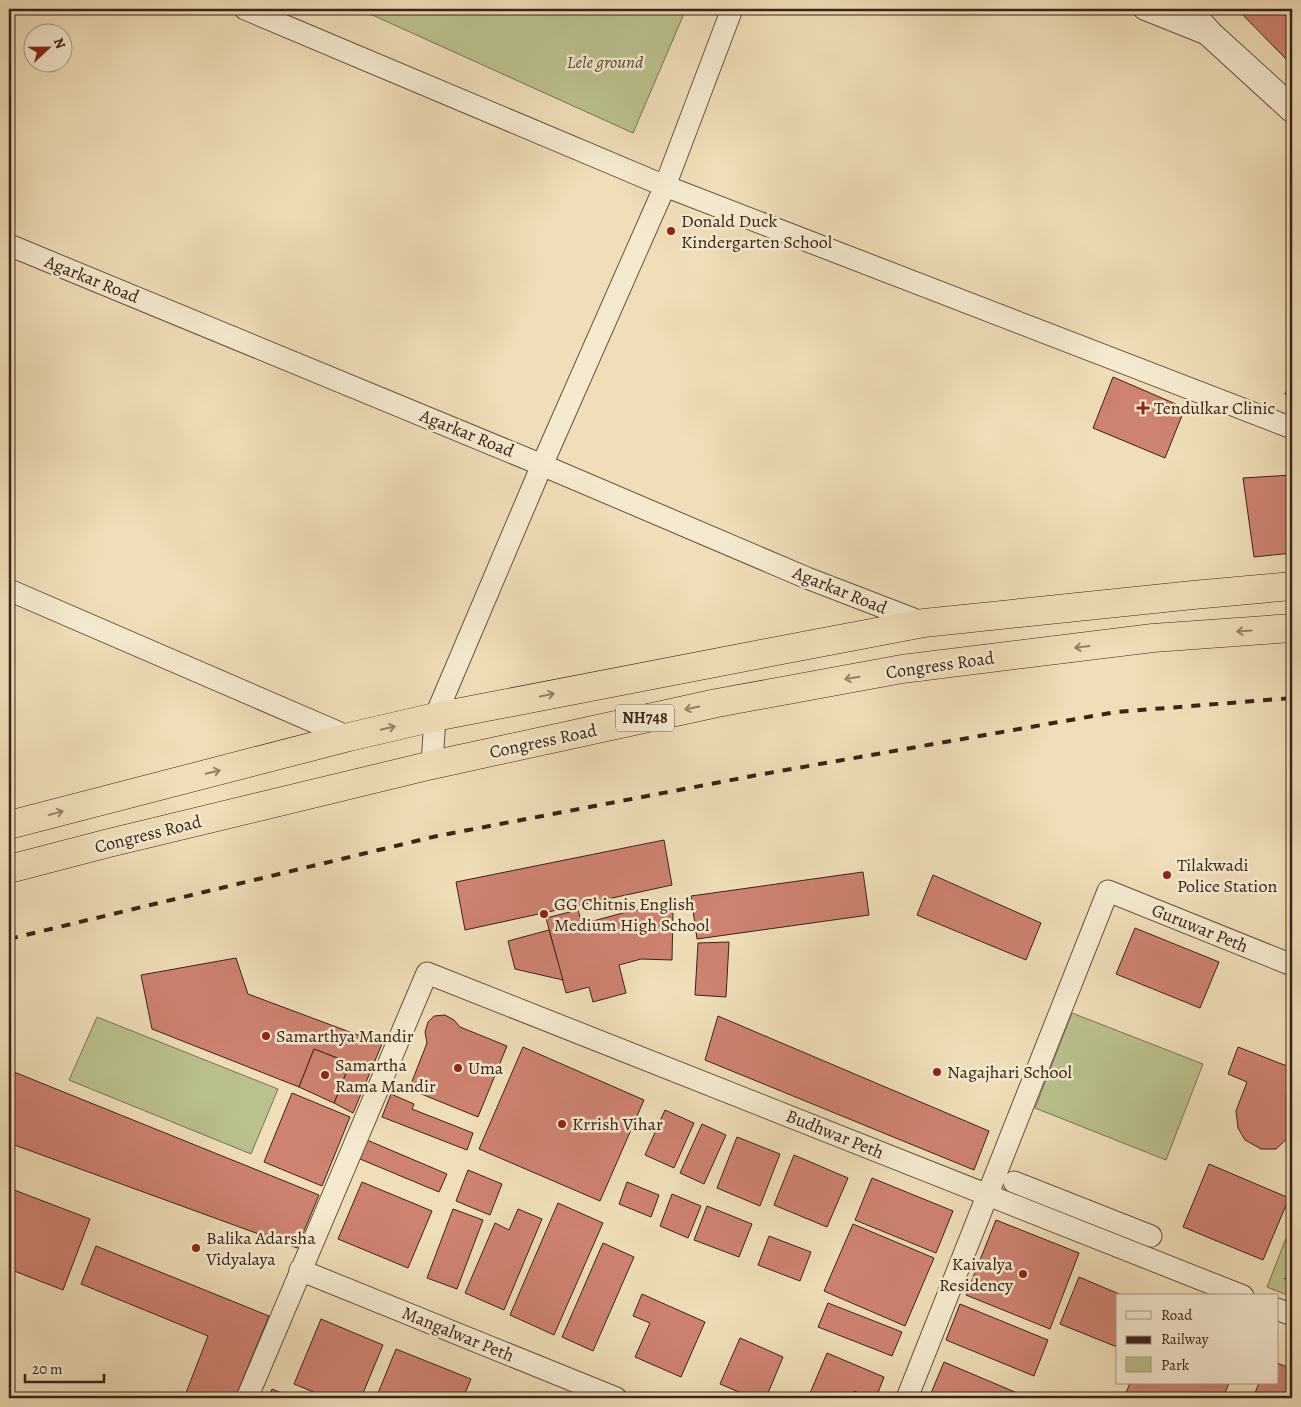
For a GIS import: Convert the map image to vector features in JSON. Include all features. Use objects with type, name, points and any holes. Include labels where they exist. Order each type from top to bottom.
[{"type":"highway","name":"NH748","points":[[9,825],[349,737],[435,717],[924,624],[1292,586]]},
{"type":"highway","name":"Congress Road","points":[[9,869],[432,765],[717,703],[902,669],[1153,638],[1292,628]]},
{"type":"street","points":[[245,9],[665,186],[1292,428]]},
{"type":"street","points":[[432,765],[435,717],[542,464],[665,186],[732,9]]},
{"type":"street","points":[[1144,9],[1211,35]]},
{"type":"street","points":[[1187,9],[1211,35],[1292,110]]},
{"type":"street","name":"Agarkar Road","points":[[9,245],[542,464],[807,578],[924,624]]},
{"type":"street","points":[[9,590],[349,737]]},
{"type":"street","name":"Guruwar Peth","points":[[988,1195],[1108,890],[1292,964]]},
{"type":"street","name":"Budhwar Peth","points":[[300,1270],[426,973],[1238,1294]]},
{"type":"street","points":[[1014,1182],[1151,1236]]},
{"type":"street","points":[[907,1398],[988,1195]]},
{"type":"street","points":[[247,1398],[300,1270]]},
{"type":"street","name":"Mangalwar Peth","points":[[300,1270],[616,1398]]},
{"type":"street","points":[[1278,1309],[1292,1315]]},
{"type":"path","points":[[1292,1262],[1285,1280],[1292,1283]]},
{"type":"green space","name":"Lele ground","points":[[359,9],[686,9],[633,133]]},
{"type":"green space","points":[[1072,1013],[1203,1064],[1166,1160],[1035,1108]]},
{"type":"green space","points":[[97,1017],[278,1089],[251,1154],[69,1080]]},
{"type":"green space","points":[[1292,1223],[1292,1297],[1267,1287]]},
{"type":"building","points":[[1237,9],[1292,9],[1292,50],[1288,61]]},
{"type":"building","points":[[1113,377],[1185,408],[1165,458],[1093,428]]},
{"type":"building","points":[[1292,379],[1292,397],[1285,394]]},
{"type":"building","points":[[1292,475],[1292,553],[1254,557],[1243,478]]},
{"type":"building","points":[[664,840],[672,885],[465,930],[456,882]]},
{"type":"building","points":[[863,872],[869,915],[697,939],[691,896]]},
{"type":"building","points":[[933,875],[1041,923],[1026,960],[917,915]]},
{"type":"building","points":[[578,910],[582,924],[634,910],[673,911],[672,960],[641,959],[619,965],[626,993],[593,1002],[589,987],[566,993],[546,918]]},
{"type":"building","points":[[1135,928],[1219,962],[1200,1008],[1116,974]]},
{"type":"building","points":[[549,930],[563,980],[515,969],[508,941]]},
{"type":"building","points":[[729,942],[726,997],[695,995],[698,943]]},
{"type":"building","name":"Samarthya Mandir","points":[[236,958],[248,994],[382,1044],[353,1113],[334,1103],[350,1063],[314,1049],[299,1087],[152,1029],[141,975]]},
{"type":"building","name":"Uma","points":[[445,1015],[454,1020],[460,1027],[507,1046],[478,1117],[409,1089],[427,1043],[425,1032],[428,1022],[434,1016]]},
{"type":"building","name":"Nagajhari School","points":[[718,1016],[989,1131],[974,1170],[705,1060]]},
{"type":"building","name":"Krrish Vihar","points":[[523,1047],[644,1100],[600,1201],[479,1149]]},
{"type":"building","points":[[1238,1047],[1292,1068],[1292,1134],[1276,1149],[1261,1149],[1245,1140],[1238,1128],[1236,1111],[1247,1082],[1228,1074]]},
{"type":"building","name":"Samartha Rama Mandir","points":[[314,1049],[350,1063],[334,1103],[299,1087]]},
{"type":"building","name":"Balika Adarsha Vidyalaya","points":[[9,1070],[319,1195],[297,1248],[9,1143]]},
{"type":"building","points":[[292,1093],[350,1117],[322,1186],[264,1162]]},
{"type":"building","points":[[391,1094],[414,1104],[412,1109],[473,1133],[467,1150],[382,1117]]},
{"type":"building","points":[[665,1110],[694,1123],[674,1168],[645,1155]]},
{"type":"building","points":[[702,1124],[726,1135],[704,1184],[680,1173]]},
{"type":"building","points":[[737,1137],[780,1154],[760,1206],[717,1188]]},
{"type":"building","points":[[367,1140],[447,1174],[439,1192],[360,1159]]},
{"type":"building","points":[[794,1155],[848,1178],[827,1227],[774,1205]]},
{"type":"building","points":[[1292,1155],[1292,1171],[1287,1169]]},
{"type":"building","points":[[1209,1164],[1289,1198],[1263,1260],[1183,1227]]},
{"type":"building","points":[[468,1170],[502,1184],[490,1215],[456,1201]]},
{"type":"building","points":[[872,1178],[953,1211],[936,1253],[855,1220]]},
{"type":"building","points":[[362,1182],[432,1211],[408,1268],[338,1239]]},
{"type":"building","points":[[627,1182],[659,1195],[651,1217],[619,1204]]},
{"type":"building","points":[[9,1188],[90,1219],[63,1290],[9,1269]]},
{"type":"building","points":[[672,1194],[701,1206],[688,1238],[660,1226]]},
{"type":"building","points":[[558,1203],[603,1223],[554,1335],[510,1315]]},
{"type":"building","points":[[707,1206],[752,1224],[739,1257],[694,1240]]},
{"type":"building","points":[[453,1209],[483,1220],[457,1289],[427,1278]]},
{"type":"building","points":[[518,1209],[542,1219],[504,1310],[465,1293],[495,1223],[509,1230]]},
{"type":"building","name":"Kaivalya Residency","points":[[996,1220],[1079,1253],[1050,1329],[966,1295]]},
{"type":"building","points":[[853,1224],[934,1258],[905,1326],[824,1291]]},
{"type":"building","points":[[769,1236],[811,1252],[800,1281],[758,1265]]},
{"type":"building","points":[[603,1243],[634,1257],[593,1351],[562,1337]]},
{"type":"building","points":[[96,1246],[269,1316],[235,1398],[184,1398],[208,1336],[81,1284]]},
{"type":"building","points":[[1079,1277],[1119,1294],[1116,1294],[1116,1347],[1060,1324]]},
{"type":"building","points":[[642,1294],[705,1322],[681,1377],[635,1357],[650,1323],[633,1316]]},
{"type":"building","points":[[828,1303],[902,1332],[892,1356],[818,1327]]},
{"type":"building","points":[[960,1304],[1048,1340],[1034,1376],[946,1340]]},
{"type":"building","points":[[321,1319],[383,1345],[361,1398],[328,1398],[294,1384]]},
{"type":"building","points":[[740,1338],[783,1357],[766,1398],[753,1398],[720,1384]]},
{"type":"building","points":[[396,1349],[471,1379],[463,1398],[376,1398]]},
{"type":"building","points":[[827,1353],[884,1377],[876,1398],[871,1398],[854,1391],[852,1398],[808,1398]]},
{"type":"building","points":[[944,1362],[1029,1398],[929,1398]]},
{"type":"building","points":[[1278,1363],[1292,1369],[1292,1398],[1267,1398],[1255,1393],[1259,1384],[1278,1384]]},
{"type":"building","points":[[1130,1384],[1229,1384],[1223,1398],[1124,1398]]},
{"type":"building","points":[[272,1389],[293,1398],[268,1398]]},
{"type":"railway","points":[[9,939],[437,836],[763,774],[1116,712],[1292,698]]},
{"type":"place","name":"Donald Duck Kindergarten School","points":[[671,231]]},
{"type":"place","name":"Tendulkar Clinic","points":[[1143,408]]},
{"type":"place","name":"Tilakwadi Police Station","points":[[1167,875]]},
{"type":"place","name":"GG Chitnis English Medium High School","points":[[544,914]]},
{"type":"place","name":"Samarthya Mandir","points":[[266,1036]]},
{"type":"place","name":"Uma","points":[[458,1068]]},
{"type":"place","name":"Nagajhari School","points":[[937,1072]]},
{"type":"place","name":"Samartha Rama Mandir","points":[[325,1075]]},
{"type":"place","name":"Krrish Vihar","points":[[562,1124]]},
{"type":"place","name":"Balika Adarsha Vidyalaya","points":[[196,1248]]},
{"type":"place","name":"Kaivalya Residency","points":[[1023,1274]]}]
